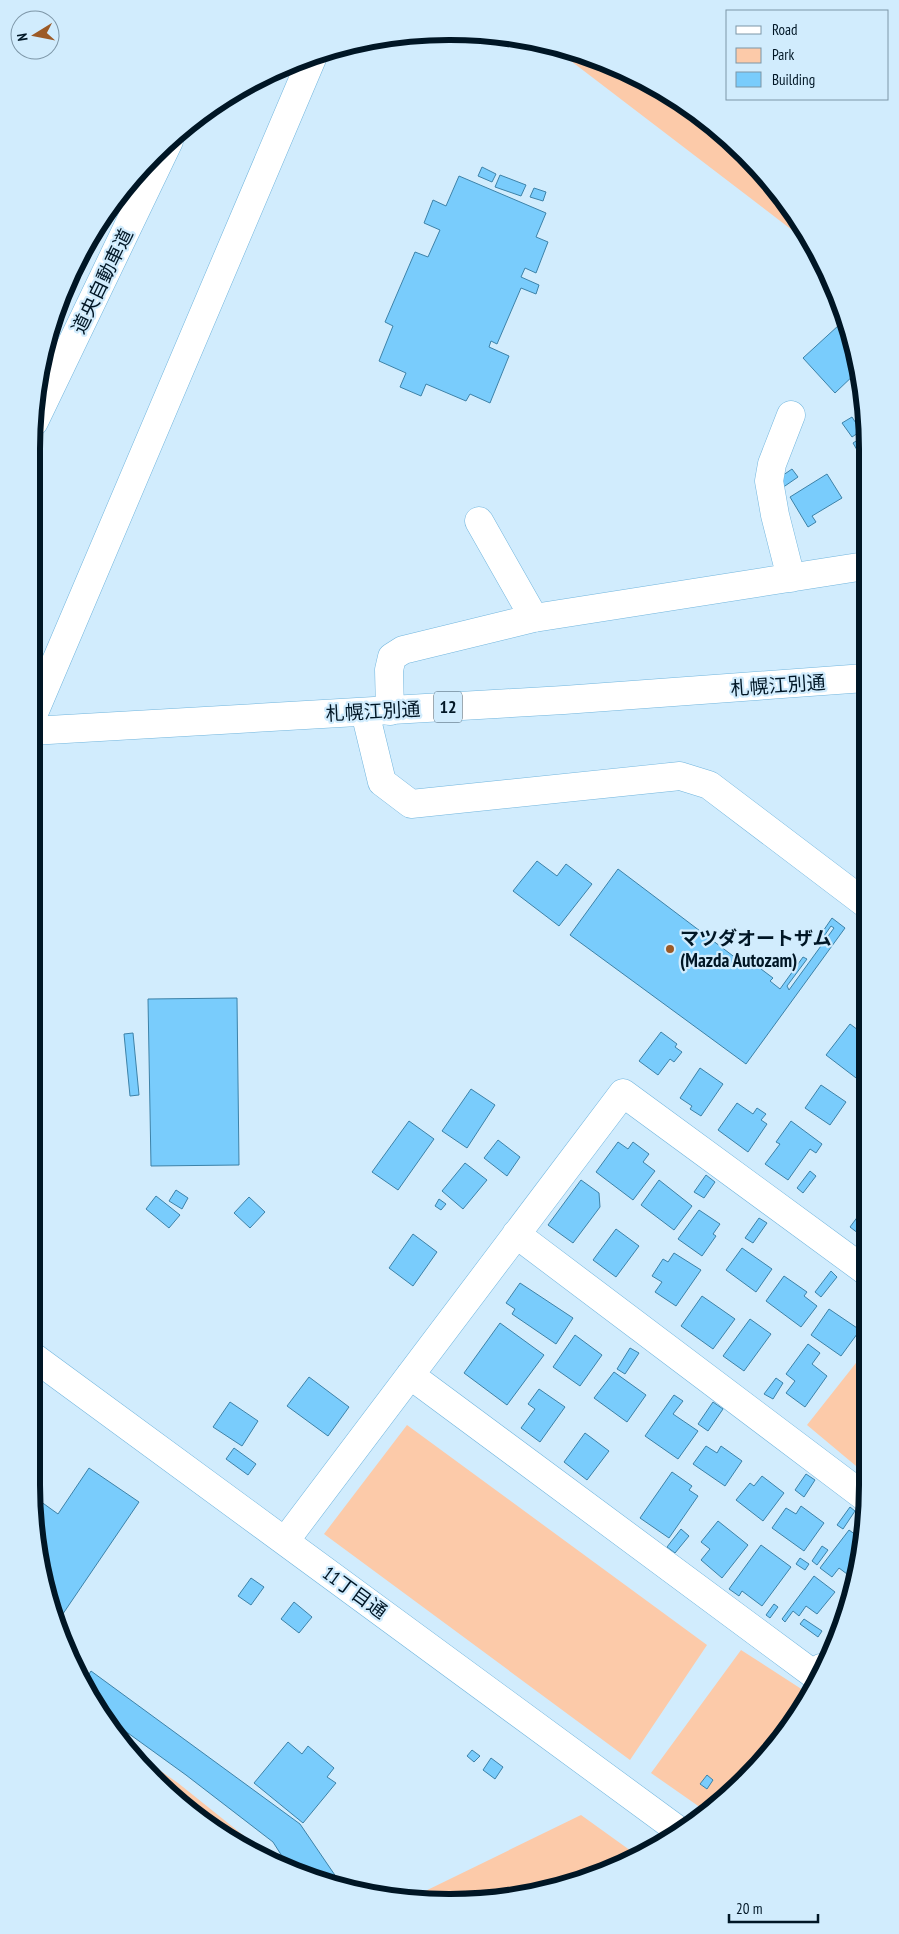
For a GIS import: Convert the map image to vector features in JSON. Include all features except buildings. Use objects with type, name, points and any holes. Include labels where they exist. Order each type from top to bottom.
[{"type":"main road","points":[[40,699],[309,65]]},
{"type":"main road","name":"道央自動車道","points":[[43,403],[161,159]]},
{"type":"main road","points":[[791,415],[772,464],[769,481],[775,515],[791,578]]},
{"type":"main road","points":[[480,521],[534,618]]},
{"type":"main road","points":[[859,567],[534,618],[403,650],[392,657],[378,711],[382,782],[411,804],[680,776],[709,785],[859,899]]},
{"type":"main road","name":"札幌江別通","points":[[40,730],[564,700],[859,678]]},
{"type":"main road","points":[[285,1541],[623,1093],[859,1266]]},
{"type":"main road","points":[[516,1234],[859,1492]]},
{"type":"main road","name":"11丁目通","points":[[40,1362],[674,1827]]},
{"type":"main road","points":[[410,1375],[813,1674]]},
{"type":"green space","points":[[566,57],[631,82],[677,109],[699,125],[720,142],[757,179],[797,234]]},
{"type":"green space","points":[[859,1359],[859,1468],[807,1425]]},
{"type":"green space","points":[[407,1425],[707,1645],[630,1760],[324,1534]]},
{"type":"green space","points":[[741,1650],[803,1690],[790,1712],[757,1755],[720,1792],[701,1808],[651,1773]]},
{"type":"green space","points":[[150,1763],[178,1783],[255,1845],[200,1809],[179,1792]]},
{"type":"green space","points":[[581,1815],[632,1852],[581,1872],[529,1886],[476,1893],[421,1893]]},
{"type":"place","name":"マツダオートザム (Mazda Autozam)","points":[[670,949]]}]
